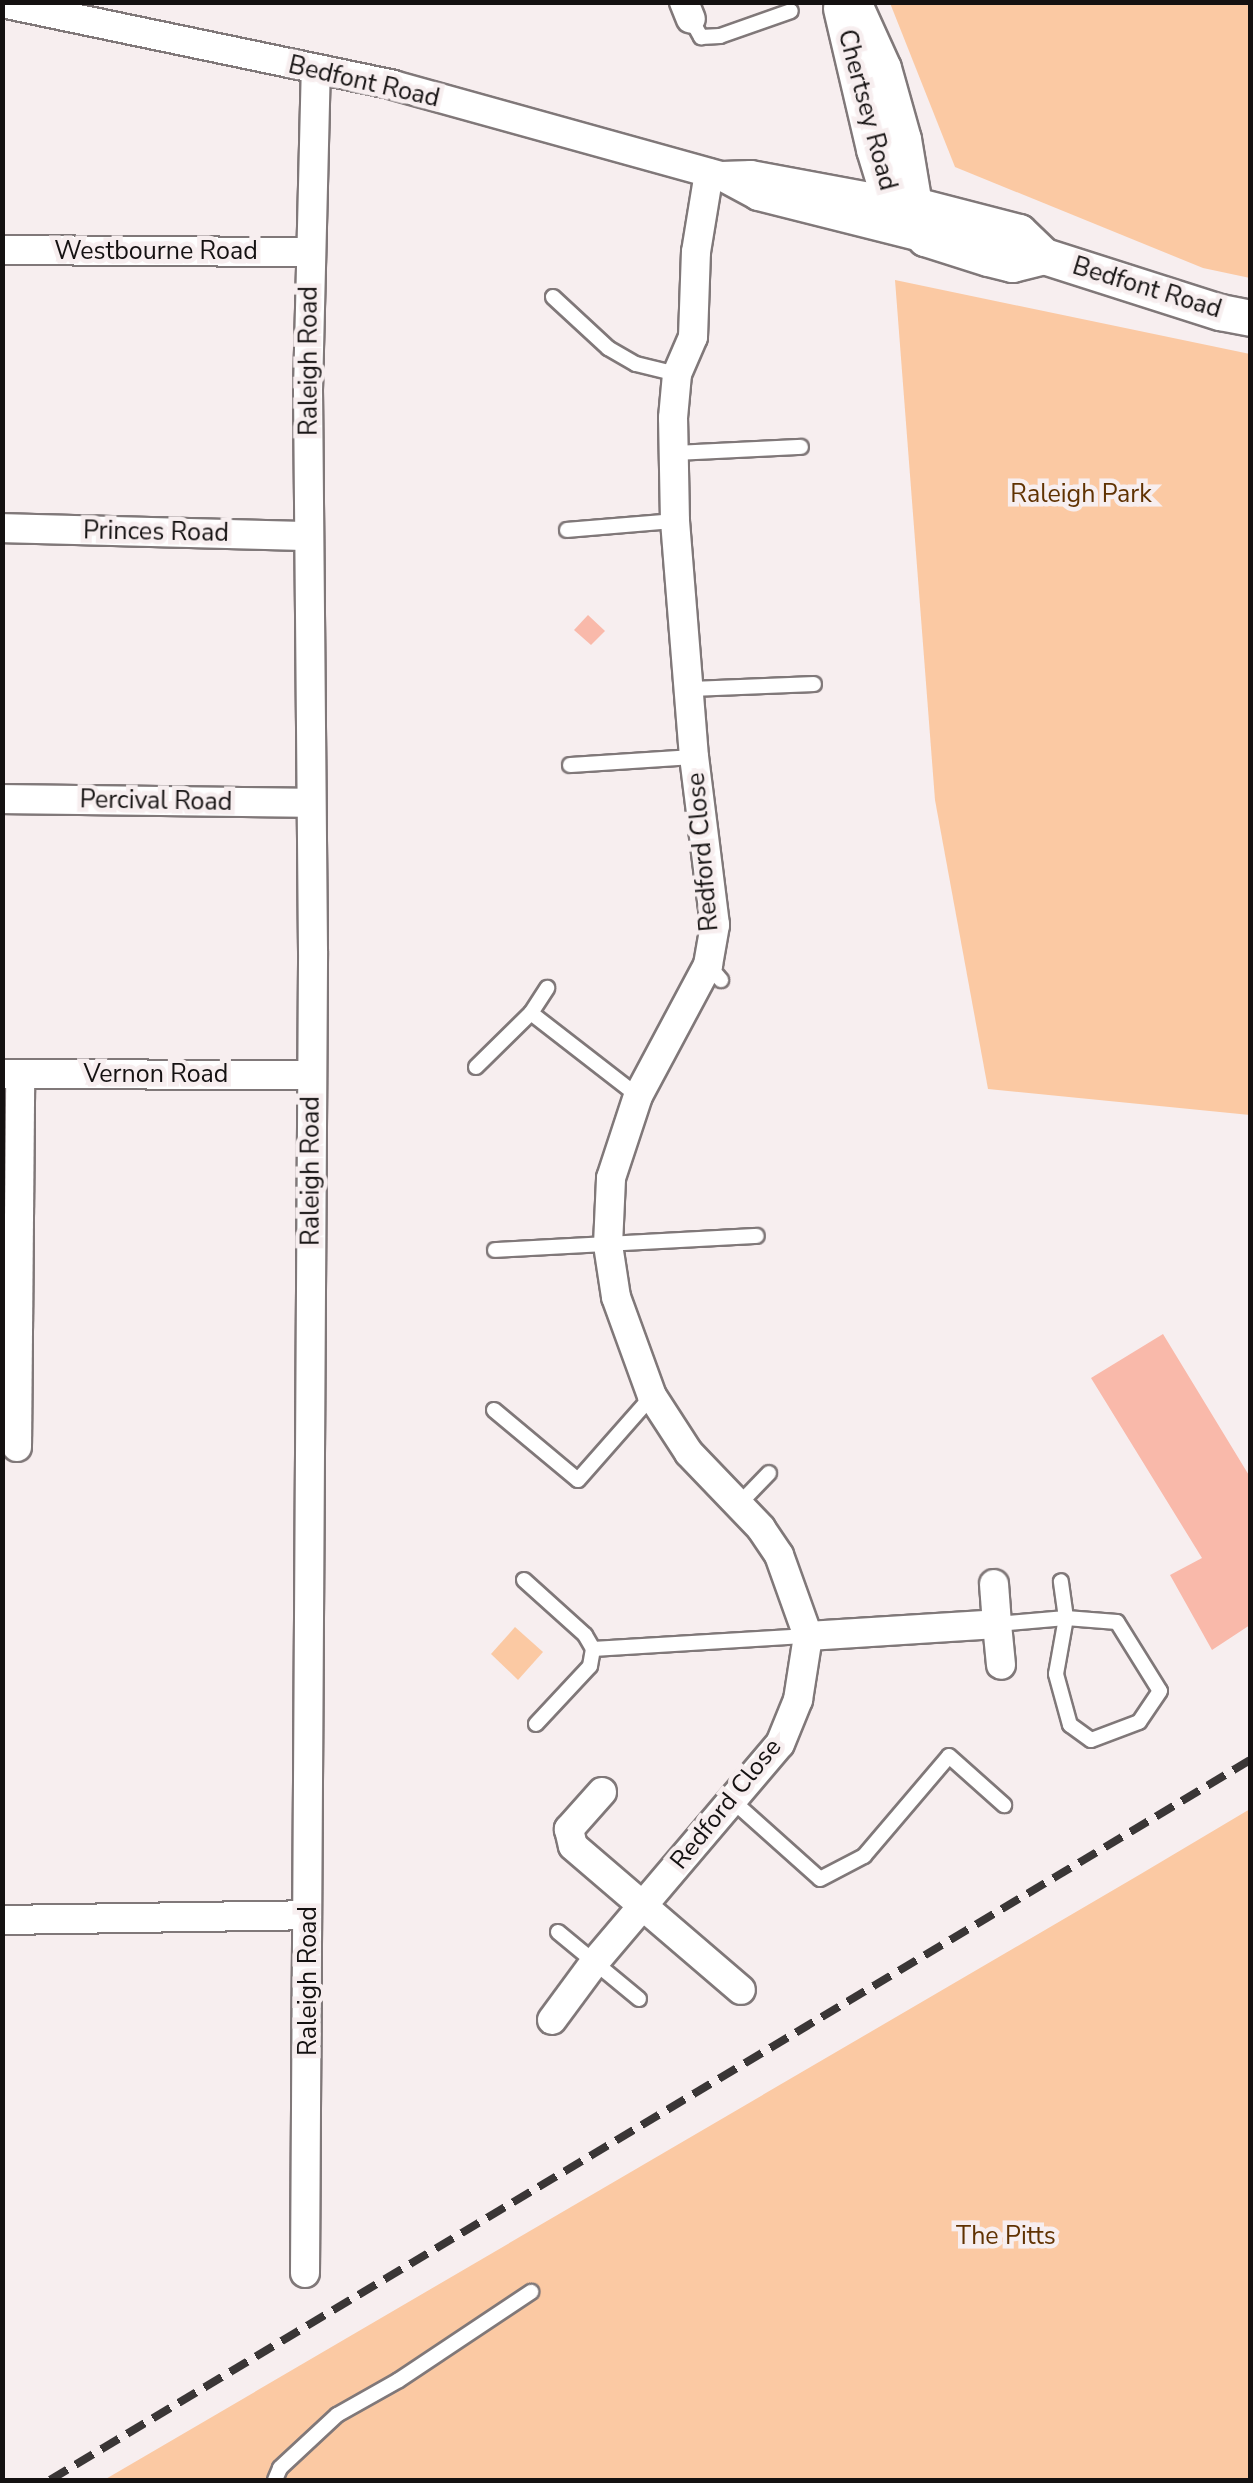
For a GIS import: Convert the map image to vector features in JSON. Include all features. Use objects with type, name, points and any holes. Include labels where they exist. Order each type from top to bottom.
[{"type":"street","name":"Chertsey Road","points":[[840,2],[861,104],[902,217]]},
{"type":"street","name":"Chertsey Road","points":[[853,2],[883,68],[904,139],[902,217]]},
{"type":"street","name":"Bedfont Road","points":[[2,3],[393,86],[716,175],[752,175],[902,217],[1019,232],[1044,256],[1250,318]]},
{"type":"street","name":"Raleigh Road","points":[[305,2273],[309,252],[316,69]]},
{"type":"street","name":"Redford Close","points":[[552,2020],[594,1963],[780,1744],[798,1700],[808,1636],[780,1556],[739,1504],[690,1453],[652,1396],[616,1298],[608,1245],[611,1178],[638,1096],[715,972],[714,926],[694,757],[692,689],[675,521],[677,453],[673,418],[676,374],[692,337],[696,252],[716,175]]},
{"type":"street","name":"Westbourne Road","points":[[2,250],[309,252]]},
{"type":"street","name":"Princes Road","points":[[2,528],[309,536]]},
{"type":"street","name":"Percival Road","points":[[2,799],[310,803]]},
{"type":"street","name":"Vernon Road","points":[[11,1074],[310,1074]]},
{"type":"street","points":[[11,1074],[17,1447]]},
{"type":"street","points":[[994,1584],[1000,1665]]},
{"type":"street","points":[[808,1636],[996,1624]]},
{"type":"street","points":[[602,1792],[569,1829],[573,1846],[741,1990]]},
{"type":"street","points":[[2,1920],[307,1915]]},
{"type":"lane","points":[[688,11],[701,36],[720,36],[790,12]]},
{"type":"lane","points":[[554,297],[608,348],[636,364],[676,374]]},
{"type":"lane","points":[[677,453],[800,447]]},
{"type":"lane","points":[[567,530],[675,521]]},
{"type":"lane","points":[[692,689],[814,684]]},
{"type":"lane","points":[[570,765],[694,757]]},
{"type":"lane","points":[[476,1067],[531,1013],[547,988]]},
{"type":"lane","points":[[531,1013],[638,1096]]},
{"type":"lane","points":[[495,1250],[757,1236]]},
{"type":"lane","points":[[494,1410],[578,1480],[652,1396]]},
{"type":"lane","points":[[739,1504],[768,1473]]},
{"type":"lane","points":[[524,1580],[585,1635],[593,1649],[590,1666],[536,1724]]},
{"type":"lane","points":[[996,1624],[1066,1618],[1116,1622],[1160,1691],[1139,1722],[1091,1740],[1070,1725],[1056,1674],[1066,1618],[1060,1581]]},
{"type":"lane","points":[[593,1649],[808,1636]]},
{"type":"lane","points":[[734,1802],[820,1880],[864,1856],[949,1756],[1004,1805]]},
{"type":"lane","points":[[558,1932],[639,1999]]},
{"type":"lane","points":[[275,2480],[280,2468],[337,2415],[399,2380],[531,2292]]},
{"type":"green space","points":[[890,3],[1250,3],[1250,278],[1203,268],[955,167]]},
{"type":"green space","name":"Raleigh Park","points":[[895,280],[1250,354],[1250,1115],[988,1089],[935,800]]},
{"type":"green space","points":[[515,1627],[543,1652],[518,1680],[491,1654]]},
{"type":"green space","name":"The Pitts","points":[[1250,1809],[1250,2480],[104,2480],[1139,1875]]},
{"type":"building","points":[[588,615],[605,631],[591,645],[574,630]]},
{"type":"building","points":[[1163,1334],[1250,1477],[1250,1625],[1212,1650],[1170,1575],[1202,1558],[1091,1378]]},
{"type":"railway","points":[[50,2480],[1250,1760]]}]
